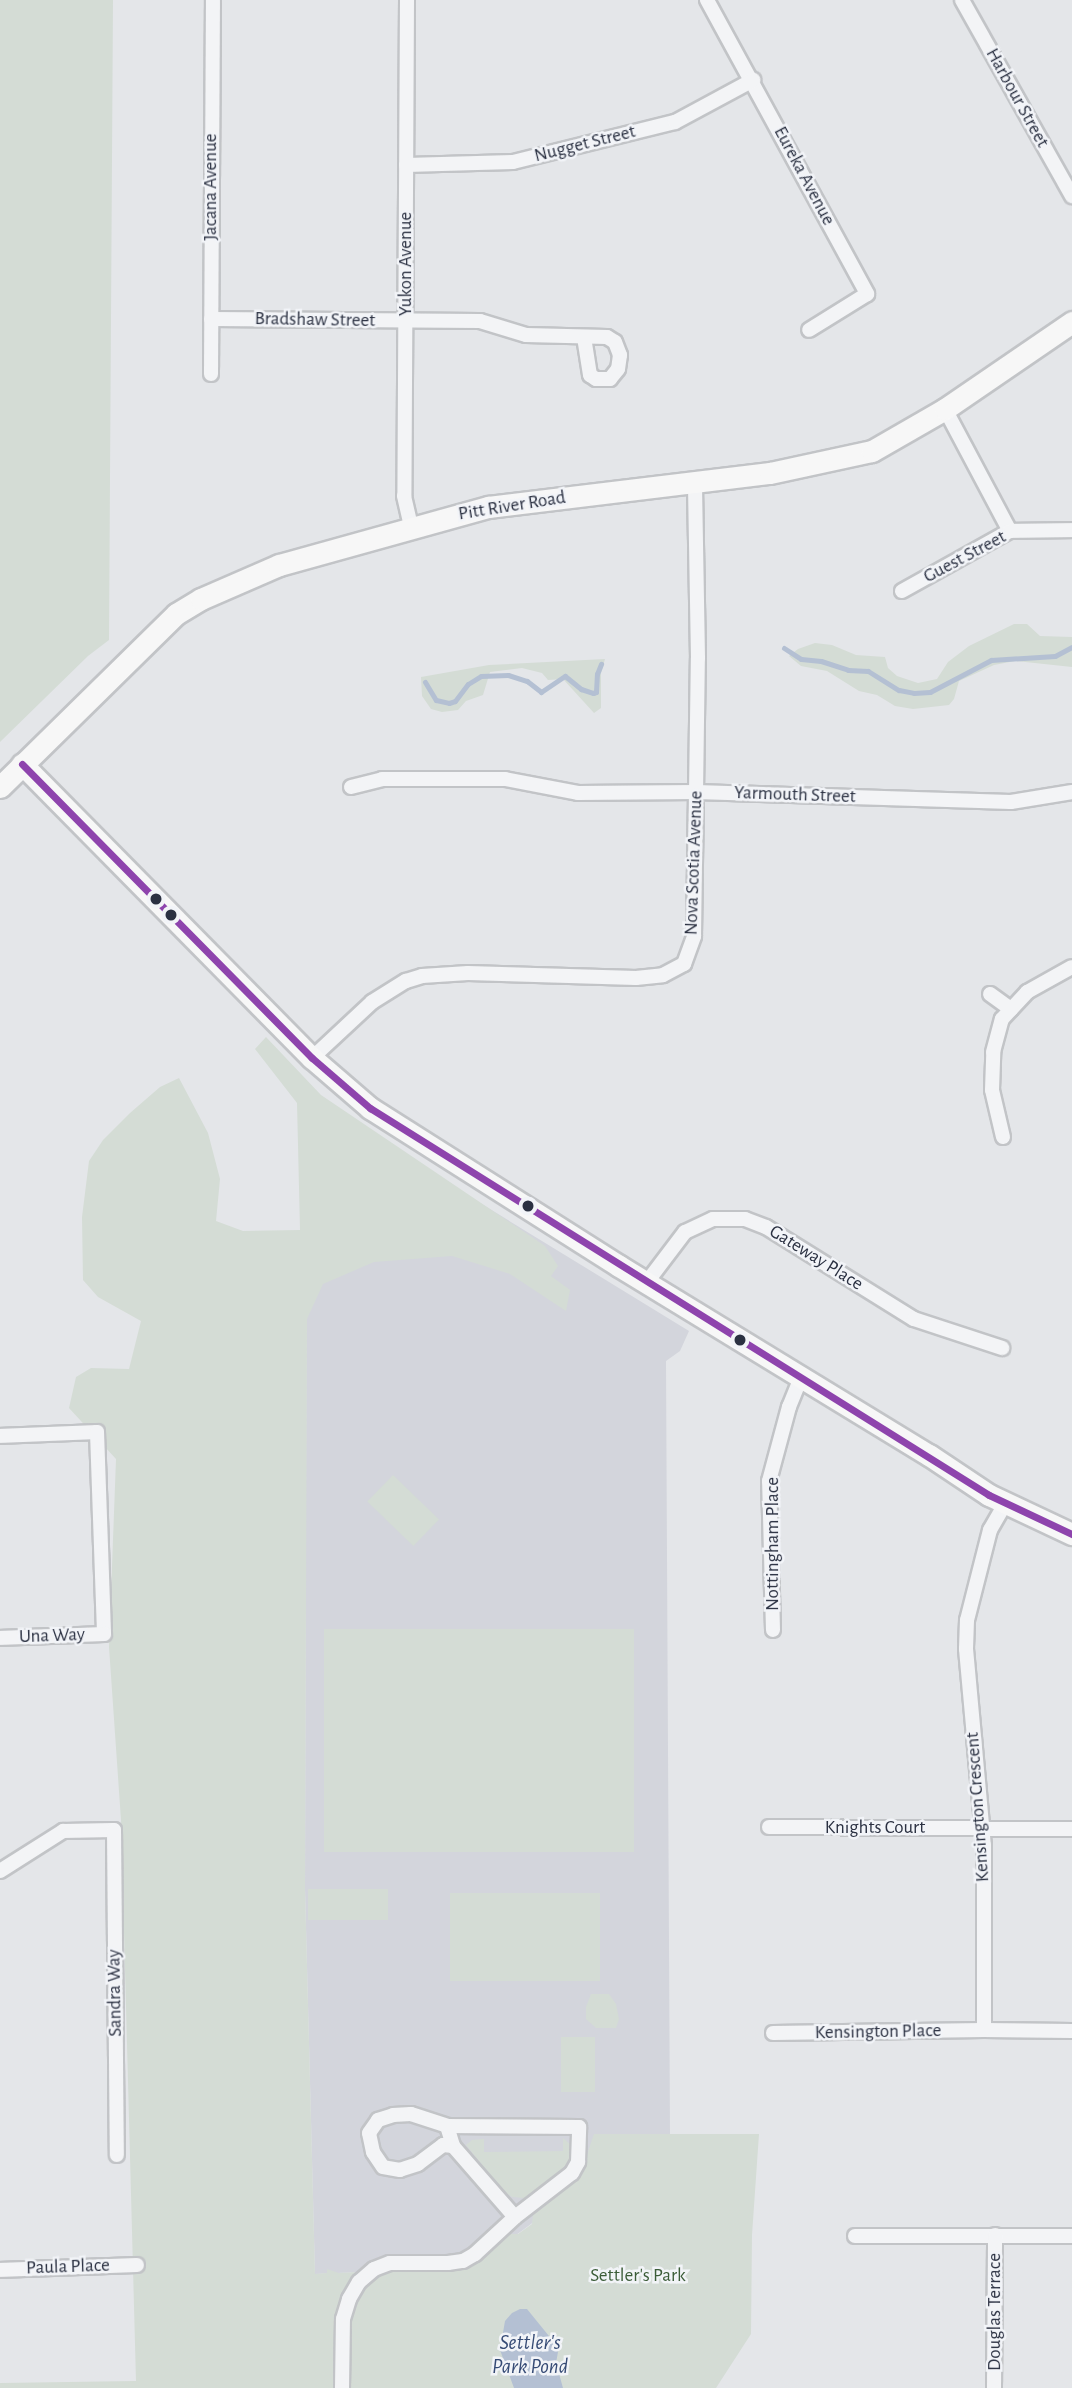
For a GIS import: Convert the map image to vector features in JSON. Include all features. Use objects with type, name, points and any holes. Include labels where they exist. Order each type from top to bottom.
[{"type":"street","name":"Jacana Avenue","points":[[211,373],[213,0]]},
{"type":"street","name":"Yukon Avenue","points":[[407,0],[404,495],[411,527]]},
{"type":"street","name":"Eureka Avenue","points":[[707,0],[753,80],[867,294],[809,330]]},
{"type":"street","name":"Harbour Street","points":[[962,0],[1072,195]]},
{"type":"street","name":"Nugget Street","points":[[406,165],[505,163],[675,122],[753,80]]},
{"type":"street","name":"Bradshaw Street","points":[[211,319],[480,321],[520,334],[584,339]]},
{"type":"street","name":"Pitt River Road","points":[[0,787],[149,638],[188,606],[306,555],[514,502],[695,484],[815,466],[872,451],[945,409],[1072,322]]},
{"type":"street","points":[[945,409],[1010,531]]},
{"type":"street","name":"Nova Scotia Avenue","points":[[312,1058],[372,1002],[406,981],[422,976],[468,973],[636,978],[663,975],[684,964],[694,936],[695,484]]},
{"type":"street","name":"Guest Street","points":[[902,591],[1010,531],[1072,530]]},
{"type":"street","points":[[22,764],[312,1058],[349,1091],[387,1119],[1005,1504],[1072,1534]]},
{"type":"street","name":"Yarmouth Street","points":[[351,787],[382,779],[505,779],[578,793],[696,792],[1011,802],[1072,792]]},
{"type":"street","points":[[1003,1137],[992,1090],[992,1057],[1002,1018],[1027,992],[1072,967]]},
{"type":"street","points":[[990,994],[1011,1009]]},
{"type":"street","name":"Gateway Place","points":[[647,1282],[685,1232],[713,1219],[745,1219],[766,1227],[914,1319],[1002,1348]]},
{"type":"street","name":"Nottingham Place","points":[[773,1630],[769,1481],[789,1407],[802,1378]]},
{"type":"street","name":"Una Way","points":[[0,1436],[97,1432],[104,1634],[0,1638]]},
{"type":"street","name":"Kensington Crescent","points":[[984,2030],[982,1828],[966,1649],[967,1620],[990,1530],[1005,1504]]},
{"type":"street","name":"Knights Court","points":[[769,1827],[1072,1829]]},
{"type":"street","name":"Sandra Way","points":[[0,1871],[63,1831],[114,1830],[117,2155]]},
{"type":"street","points":[[984,2030],[1072,2031]]},
{"type":"street","name":"Kensington Place","points":[[773,2034],[984,2030]]},
{"type":"street","points":[[342,2388],[343,2319],[359,2282],[374,2270],[390,2263],[463,2261],[475,2254],[515,2217],[572,2173],[580,2151],[579,2127],[447,2126],[411,2114],[393,2115],[378,2120],[369,2133],[373,2152],[383,2167],[400,2170],[418,2164],[443,2145],[453,2146]]},
{"type":"street","points":[[447,2126],[453,2146],[515,2217]]},
{"type":"street","name":"Douglas Terrace","points":[[994,2388],[995,2235]]},
{"type":"street","name":"Douglas Terrace","points":[[855,2236],[1072,2236]]},
{"type":"street","name":"Paula Place","points":[[0,2270],[137,2265]]},
{"type":"shaded area","points":[[307,1097],[689,1331],[680,1351],[666,1361],[670,2136],[595,2134],[579,2178],[535,2221],[473,2267],[315,2274],[305,1889]]},
{"type":"green space","points":[[0,0],[113,0],[109,640],[88,656],[0,742]]},
{"type":"green space","points":[[1014,624],[1027,624],[1040,636],[1072,637],[1072,667],[1015,661],[994,665],[959,681],[954,699],[949,705],[913,709],[895,706],[877,695],[859,691],[827,671],[801,666],[789,656],[798,649],[815,643],[832,645],[856,655],[885,657],[888,668],[897,676],[918,683],[937,679],[948,662],[969,646]]},
{"type":"green space","points":[[605,659],[601,673],[601,708],[594,713],[563,679],[548,680],[542,673],[522,668],[490,672],[483,695],[466,701],[458,710],[442,712],[431,709],[422,696],[421,677],[489,665]]},
{"type":"green space","name":"Settler's Park","points":[[266,1037],[321,1095],[545,1246],[558,1266],[551,1276],[570,1290],[566,1311],[510,1274],[452,1256],[374,1262],[323,1284],[307,1319],[305,1889],[315,2274],[327,2273],[327,2269],[339,2273],[413,2269],[484,2255],[510,2234],[518,2234],[532,2224],[533,2215],[579,2178],[594,2134],[759,2134],[752,2235],[751,2334],[716,2388],[0,2388],[0,2383],[136,2381],[121,1820],[109,1647],[116,1459],[69,1408],[76,1377],[91,1368],[129,1369],[141,1321],[98,1297],[83,1280],[82,1217],[89,1161],[103,1140],[130,1113],[160,1087],[179,1078],[208,1133],[220,1179],[216,1221],[243,1231],[300,1230],[297,1103],[255,1049]]},
{"type":"green space","points":[[393,1475],[439,1519],[413,1546],[367,1502]]},
{"type":"green space","points":[[324,1629],[634,1629],[634,1852],[324,1852]]},
{"type":"green space","points":[[308,1889],[388,1889],[388,1920],[308,1920]]},
{"type":"green space","points":[[450,1893],[600,1893],[600,1981],[450,1981]]},
{"type":"green space","points":[[591,1994],[609,1994],[616,2004],[619,2019],[616,2028],[596,2028],[586,2019],[586,2007]]},
{"type":"green space","points":[[561,2037],[595,2037],[595,2092],[561,2092]]},
{"type":"green space","points":[[563,2138],[571,2145],[569,2163],[536,2193],[523,2198],[512,2197],[503,2191],[466,2145],[472,2140],[484,2139],[484,2152],[563,2151]]},
{"type":"water","name":"Settler's Park Pond","points":[[520,2309],[527,2309],[553,2341],[558,2352],[556,2363],[563,2388],[514,2388],[500,2350],[505,2321]]},
{"type":"waterway","points":[[784,648],[801,659],[821,661],[848,670],[868,671],[899,690],[914,693],[930,692],[991,660],[1055,656],[1072,647]]},
{"type":"waterway","points":[[425,682],[436,700],[449,703],[455,701],[468,684],[481,676],[508,675],[527,681],[541,692],[565,676],[581,689],[593,693],[596,692],[597,674],[601,664]]},
{"type":"transit line","points":[[22,764],[312,1058],[370,1108],[989,1495],[1072,1534]]}]
